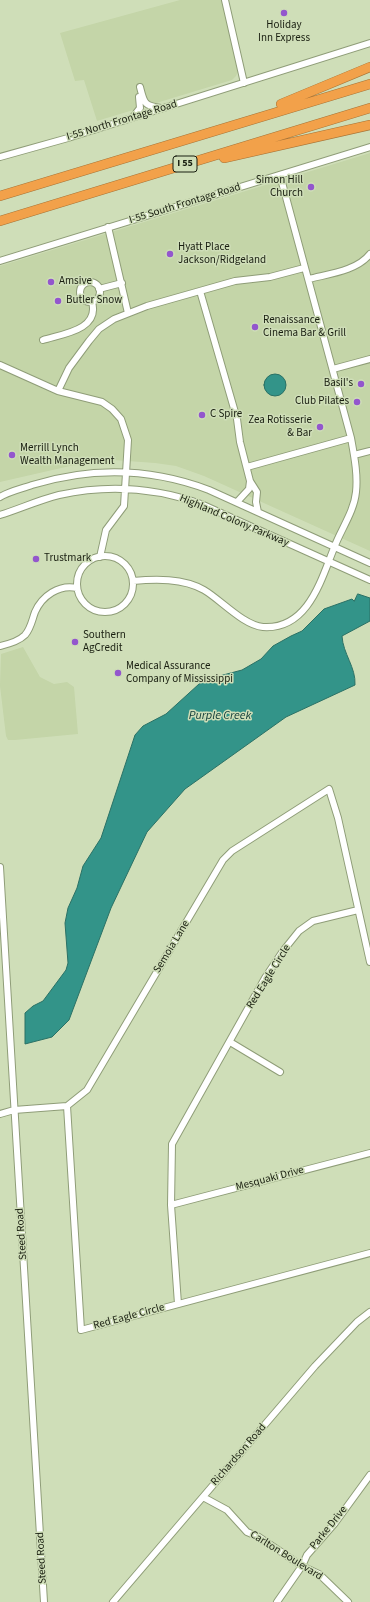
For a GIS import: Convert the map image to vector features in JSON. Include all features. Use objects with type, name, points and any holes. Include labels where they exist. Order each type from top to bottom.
[{"type":"highway","points":[[206,132],[304,96],[370,67]]},
{"type":"highway","name":"I 55","points":[[0,196],[206,132],[370,84]]},
{"type":"highway","name":"I 55","points":[[0,221],[370,108]]},
{"type":"highway","points":[[139,179],[370,125]]},
{"type":"street","points":[[225,0],[244,83]]},
{"type":"street","name":"I-55 North Frontage Road","points":[[0,157],[132,118],[370,43]]},
{"type":"street","points":[[132,118],[141,106],[138,87],[149,107],[162,108]]},
{"type":"street","name":"I-55 South Frontage Road","points":[[0,261],[370,147]]},
{"type":"street","points":[[133,581],[175,581],[193,586],[203,590],[245,620],[262,627],[281,624],[298,616],[311,602],[354,502],[357,480],[351,438],[280,175]]},
{"type":"street","points":[[108,227],[128,313]]},
{"type":"street","points":[[309,279],[351,268],[366,259],[370,254]]},
{"type":"street","points":[[58,391],[69,368],[99,329],[108,322],[128,313],[235,281],[270,277],[304,268]]},
{"type":"street","points":[[90,283],[96,285],[99,289],[99,296],[92,302],[86,301],[81,296],[82,287],[90,283]]},
{"type":"street","points":[[99,289],[122,283]]},
{"type":"street","points":[[200,291],[237,419],[240,442],[250,481],[249,489],[237,502]]},
{"type":"street","points":[[42,340],[84,326],[93,313],[92,302]]},
{"type":"street","points":[[333,369],[370,359]]},
{"type":"street","points":[[0,365],[58,391],[102,402],[117,414],[127,435],[124,506],[106,530],[100,557]]},
{"type":"street","points":[[247,467],[351,438]]},
{"type":"street","points":[[354,455],[370,451]]},
{"type":"street","name":"Highland Colony Parkway","points":[[0,497],[7,493],[68,476],[94,472],[152,474],[190,483],[237,502],[370,563]]},
{"type":"street","points":[[250,481],[257,492],[256,502],[258,512]]},
{"type":"street","name":"Highland Colony Parkway","points":[[0,516],[57,496],[93,488],[125,487],[162,492],[195,502],[370,580]]},
{"type":"street","points":[[0,493],[7,493]]},
{"type":"street","points":[[100,557],[112,557],[118,559],[127,568],[133,581],[131,593],[126,604],[120,608],[104,613],[88,607],[80,598],[77,588],[78,575],[84,565],[100,557]]},
{"type":"street","points":[[0,646],[15,642],[25,634],[42,600],[62,589],[71,587],[77,588]]},
{"type":"street","name":"Semoia Lane","points":[[67,1106],[87,1090],[223,860],[232,851],[329,789],[338,818],[358,910]]},
{"type":"street","name":"Steed Road","points":[[0,866],[44,1602]]},
{"type":"street","points":[[358,910],[370,962]]},
{"type":"street","name":"Red Eagle Circle","points":[[171,1205],[172,1144],[265,978],[283,951],[299,931],[312,921],[358,910]]},
{"type":"street","points":[[230,1042],[280,1072]]},
{"type":"street","points":[[0,1114],[14,1110],[67,1106]]},
{"type":"street","name":"Red Eagle Circle","points":[[67,1106],[81,1330],[370,1253]]},
{"type":"street","name":"Mesquaki Drive","points":[[171,1205],[370,1153]]},
{"type":"street","points":[[171,1205],[178,1304]]},
{"type":"street","name":"Richardson Road","points":[[113,1602],[315,1366],[356,1322],[370,1312]]},
{"type":"street","name":"Parke Drive","points":[[277,1602],[302,1566],[307,1555],[335,1522],[370,1475]]},
{"type":"street","name":"Carlton Boulevard","points":[[204,1497],[227,1510],[247,1532],[259,1536],[302,1566],[319,1574],[348,1602]]},
{"type":"shaded area","points":[[180,0],[222,0],[238,72],[236,76],[232,80],[97,121],[84,80],[75,81],[60,33]]},
{"type":"shaded area","points":[[370,153],[370,551],[204,476],[176,466],[113,460],[70,466],[0,482],[0,266]]},
{"type":"shaded area","points":[[23,647],[40,677],[54,684],[67,682],[74,687],[78,734],[8,740],[6,736],[0,686],[1,654]]},
{"type":"water","points":[[275,374],[283,377],[286,385],[283,393],[275,396],[267,393],[264,385],[267,377]]},
{"type":"water","name":"Purple Creek","points":[[358,594],[370,598],[370,621],[342,636],[345,649],[354,672],[355,685],[286,717],[185,789],[147,832],[111,908],[69,1020],[52,1037],[25,1044],[25,1013],[33,1006],[43,1001],[66,970],[68,963],[65,923],[68,908],[77,888],[83,866],[101,838],[135,735],[143,726],[166,714],[199,684],[208,679],[242,670],[261,659],[273,646],[302,631],[324,609],[352,599],[354,601]]},
{"type":"place","name":"Holiday Inn Express","points":[[284,13]]},
{"type":"place","name":"Simon Hill Church","points":[[311,187]]},
{"type":"place","name":"Hyatt Place Jackson/Ridgeland","points":[[170,254]]},
{"type":"place","name":"Amsive","points":[[51,282]]},
{"type":"place","name":"Butler Snow","points":[[58,301]]},
{"type":"place","name":"Renaissance Cinema Bar & Grill","points":[[255,327]]},
{"type":"place","name":"Basil's","points":[[361,384]]},
{"type":"place","name":"Club Pilates","points":[[357,402]]},
{"type":"place","name":"C Spire","points":[[202,415]]},
{"type":"place","name":"Zea Rotisserie & Bar","points":[[320,427]]},
{"type":"place","name":"Merrill Lynch Wealth Management","points":[[12,455]]},
{"type":"place","name":"Trustmark","points":[[36,559]]},
{"type":"place","name":"Southern AgCredit","points":[[75,642]]},
{"type":"place","name":"Medical Assurance Company of Mississippi","points":[[118,673]]}]
